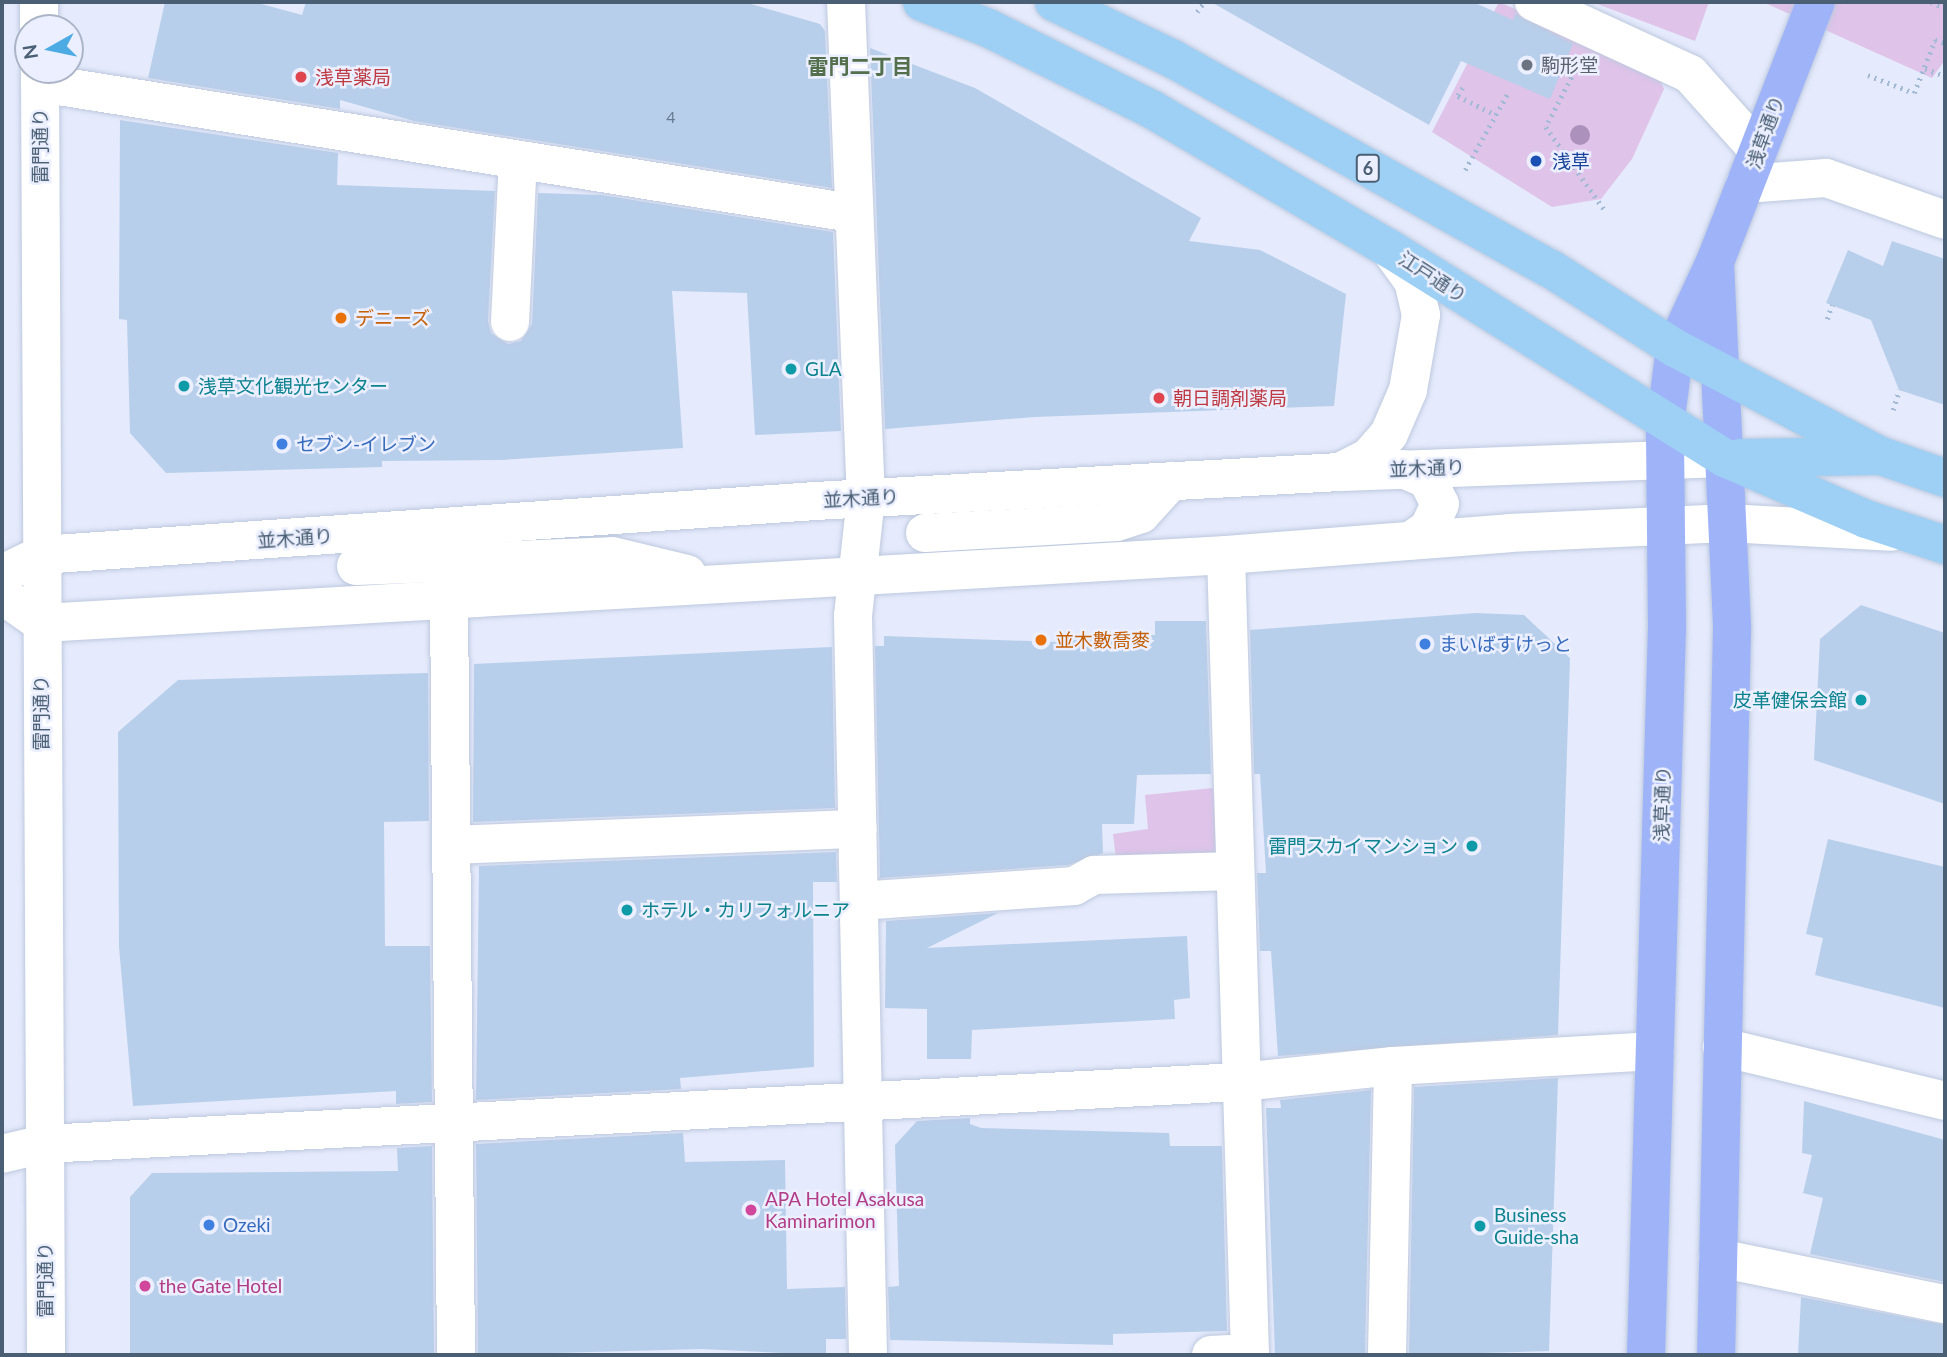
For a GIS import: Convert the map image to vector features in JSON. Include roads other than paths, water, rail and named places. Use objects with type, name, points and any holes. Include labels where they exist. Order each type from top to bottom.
[{"type":"highway","name":"江戸通り","points":[[922,2],[988,28],[1153,110],[1390,249],[1665,441],[1725,458],[1928,540]]},
{"type":"highway","name":"6","points":[[1054,2],[1173,59],[1551,269],[1675,348],[1881,456],[1945,478]]},
{"type":"highway","points":[[1725,458],[1881,456]]},
{"type":"main road","name":"浅草通り","points":[[1646,1355],[1666,525],[1665,441],[1675,348],[1715,262],[1816,2]]},
{"type":"main road","name":"浅草通り","points":[[1715,262],[1723,373],[1732,630],[1716,1355]]},
{"type":"street","points":[[846,2],[852,213],[866,498],[856,574],[868,1355]]},
{"type":"street","points":[[1534,2],[1690,74],[1751,167],[1826,178],[1945,220]]},
{"type":"street","name":"雷門通り","points":[[40,84],[46,1355]]},
{"type":"street","points":[[80,84],[518,160],[852,213]]},
{"type":"street","points":[[510,322],[518,160]]},
{"type":"street","points":[[1340,472],[1370,457],[1389,434],[1408,390],[1421,315],[1413,281],[1390,249]]},
{"type":"street","name":"並木通り","points":[[2,574],[41,555],[866,498],[1403,469],[1665,441]]},
{"type":"street","points":[[1403,469],[1427,479],[1440,504],[1429,528],[1412,540]]},
{"type":"street","points":[[925,533],[1117,522],[1141,514],[1171,481]]},
{"type":"street","points":[[2,595],[41,623],[449,601],[856,574],[1226,555],[1412,540],[1666,525],[1727,523],[1928,540]]},
{"type":"street","points":[[1212,1355],[1250,1354],[1226,555]]},
{"type":"street","points":[[356,566],[612,556],[723,583]]},
{"type":"street","points":[[449,601],[456,1355]]},
{"type":"street","points":[[452,845],[858,829]]},
{"type":"street","points":[[859,901],[1074,886],[1094,875],[1236,871]]},
{"type":"street","points":[[1722,1047],[1945,1101]]},
{"type":"street","points":[[2,1154],[44,1144],[454,1120],[1241,1082],[1393,1066],[1655,1051]]},
{"type":"street","points":[[1387,1355],[1393,1066]]},
{"type":"street","points":[[1718,1258],[1945,1304]]},
{"type":"place","name":"駒形堂","points":[[1527,65]]},
{"type":"place","name":"浅草薬局","points":[[301,77]]},
{"type":"place","name":"浅草","points":[[1536,161]]},
{"type":"place","name":"デニーズ","points":[[341,318]]},
{"type":"place","name":"GLA","points":[[791,369]]},
{"type":"place","name":"浅草文化観光センター","points":[[184,386]]},
{"type":"place","name":"朝日調剤薬局","points":[[1159,398]]},
{"type":"place","name":"セブン-イレブン","points":[[282,444]]},
{"type":"place","name":"並木數喬麥","points":[[1041,640]]},
{"type":"place","name":"まいばすけっと","points":[[1425,644]]},
{"type":"place","name":"皮革健保会館","points":[[1861,700]]},
{"type":"place","name":"雷門スカイマンション","points":[[1472,846]]},
{"type":"place","name":"ホテル・カリフォルニア","points":[[627,910]]},
{"type":"place","name":"APA Hotel Asakusa Kaminarimon","points":[[751,1210]]},
{"type":"place","name":"Ozeki","points":[[209,1225]]},
{"type":"place","name":"Business Guide-sha","points":[[1480,1226]]},
{"type":"place","name":"the Gate Hotel","points":[[145,1286]]},
{"type":"district","name":"雷門二丁目","points":[[860,66]]}]
